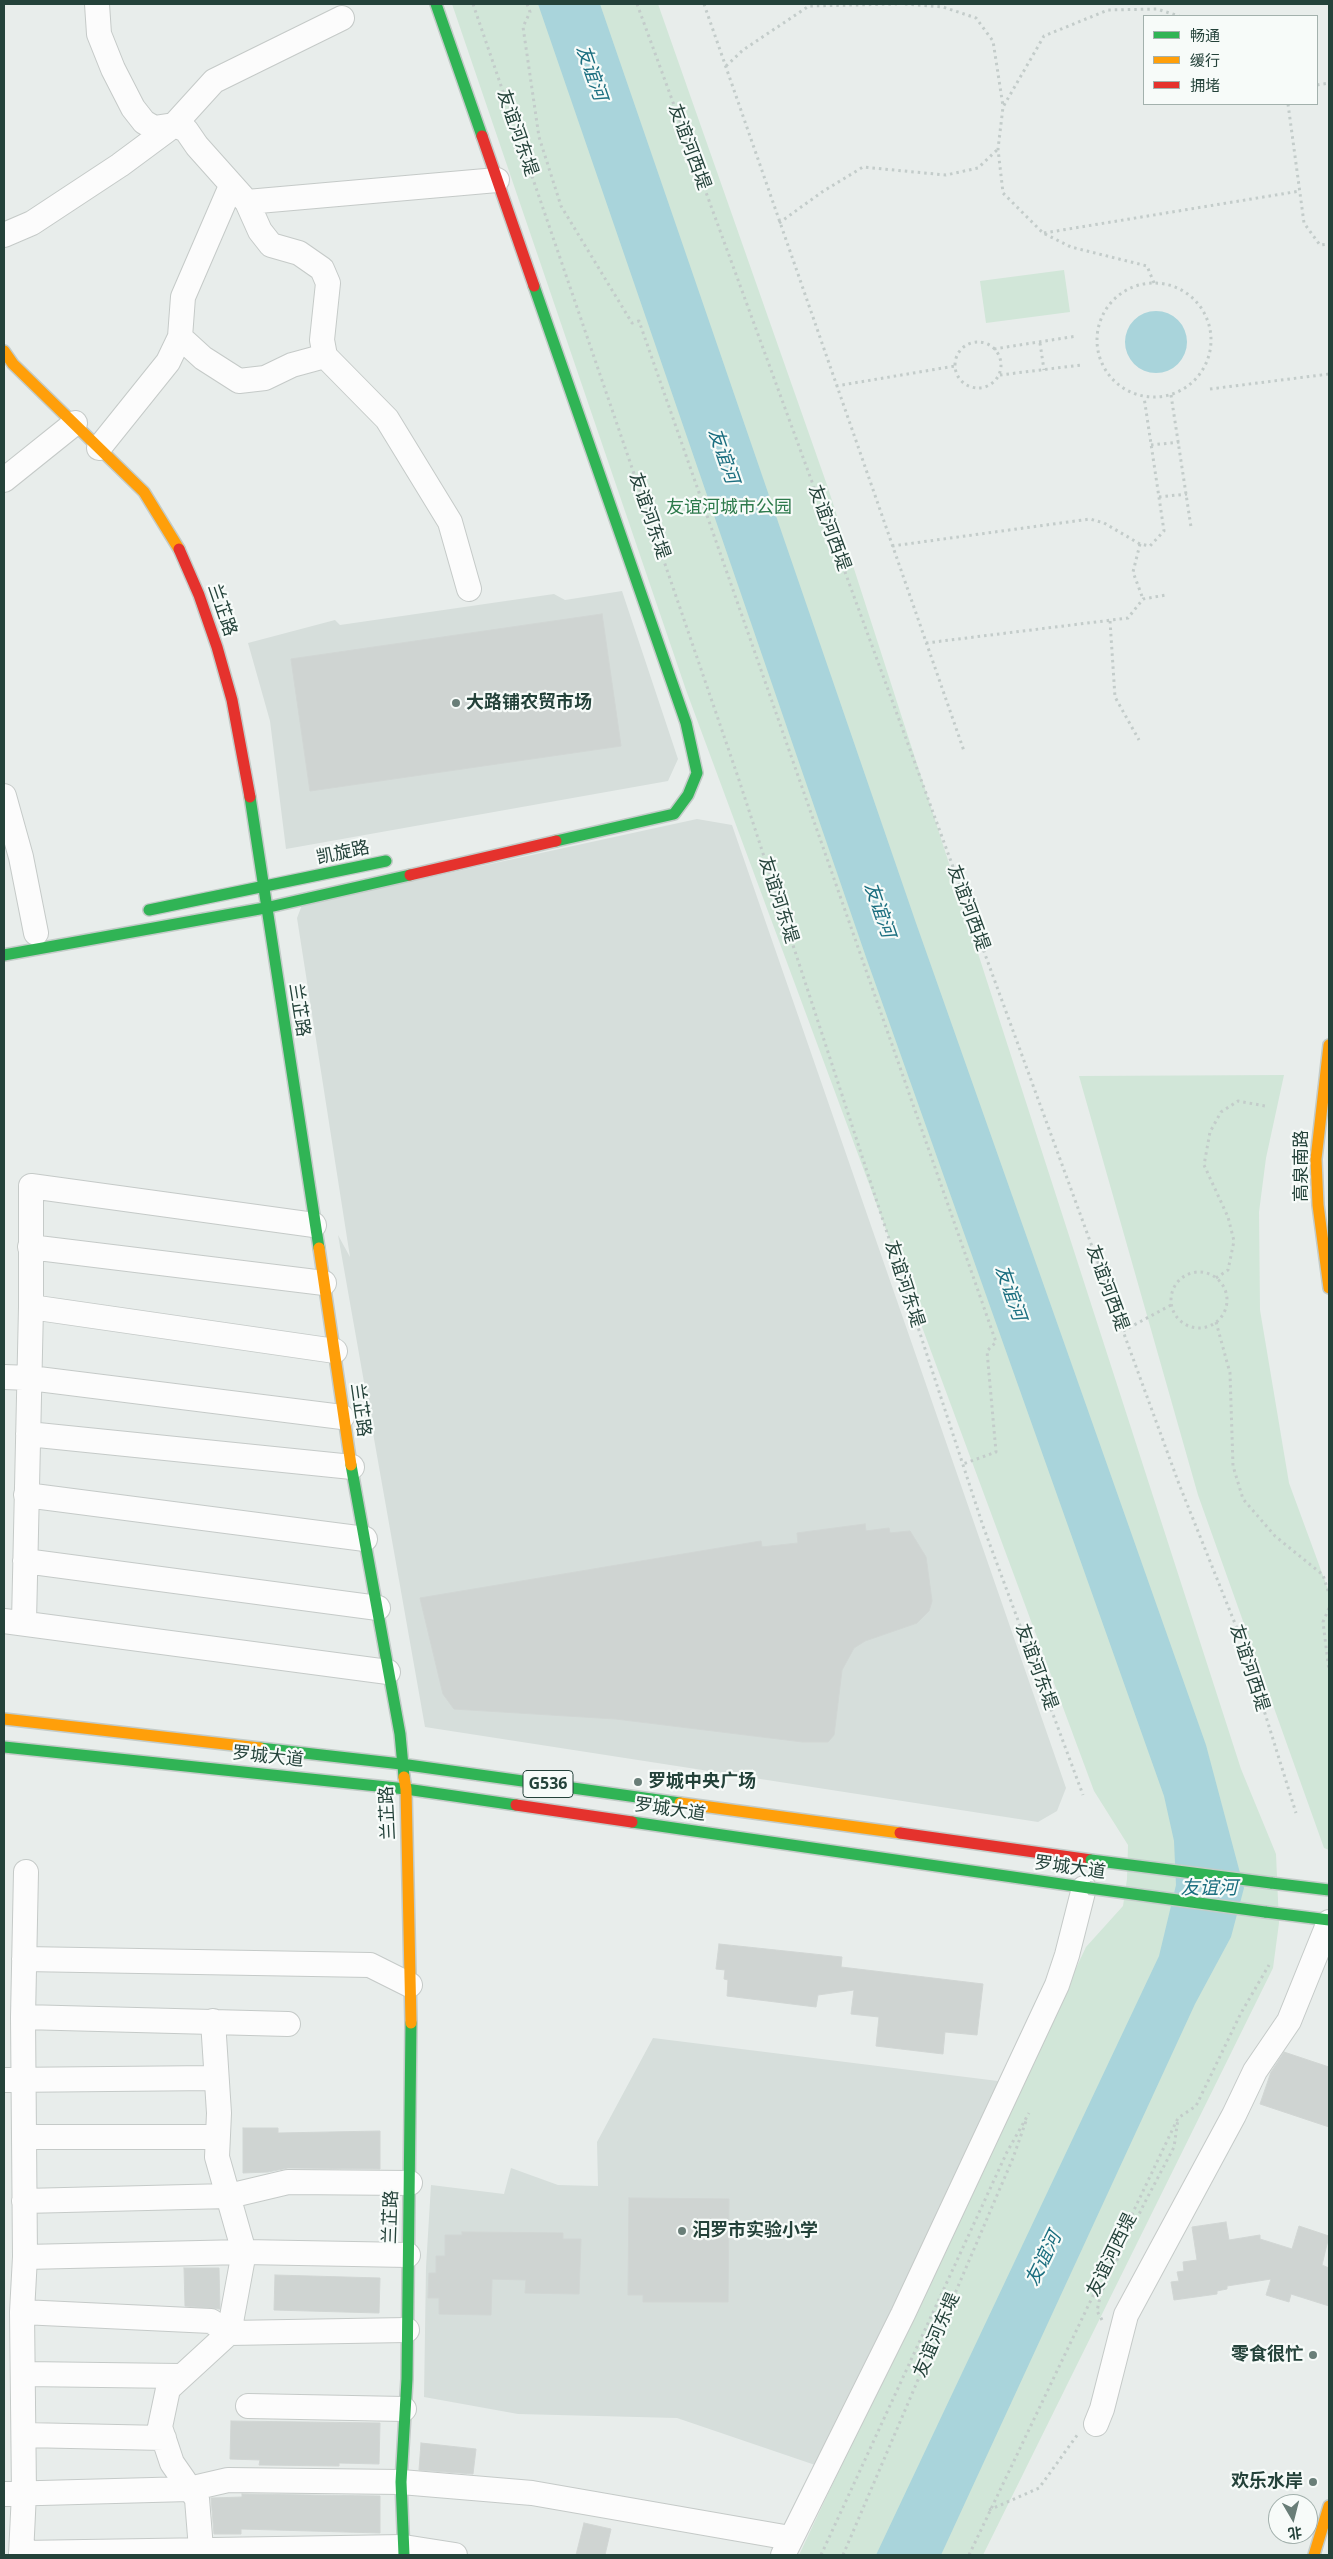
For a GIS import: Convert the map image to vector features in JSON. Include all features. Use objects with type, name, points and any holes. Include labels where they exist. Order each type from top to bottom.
[{"type":"main road","points":[[4,955],[266,908],[674,814],[688,795],[697,773],[686,723],[436,4]]},
{"type":"main road","name":"兰芷路","points":[[4,351],[13,364],[144,492],[177,544],[199,595],[232,700],[246,767],[262,887],[335,1352],[342,1417],[400,1734],[401,1764],[406,1789],[410,1985],[410,2183],[402,2482],[404,2551]]},
{"type":"main road","points":[[669,801],[688,795]]},
{"type":"main road","name":"凯旋路","points":[[140,912],[398,859]]},
{"type":"main road","name":"高泉南路","points":[[1329,1045],[1316,1159],[1318,1204],[1329,1288]]},
{"type":"main road","name":"罗城大道","points":[[4,1719],[401,1764],[1091,1860],[1329,1890]]},
{"type":"main road","name":"罗城大道","points":[[4,1747],[406,1789],[1086,1888],[1329,1921]]},
{"type":"main road","points":[[1314,2555],[1329,2506]]},
{"type":"street","points":[[97,4],[99,34],[133,108],[144,122],[154,128],[174,125],[186,130],[239,194],[260,231],[271,245],[299,253],[322,269],[328,284],[322,340],[326,356],[387,419],[450,522],[469,589]]},
{"type":"street","points":[[4,235],[32,223],[120,165],[174,125],[214,81],[342,18]]},
{"type":"street","points":[[239,194],[497,180]]},
{"type":"street","points":[[99,448],[168,362],[180,337],[183,297],[239,194]]},
{"type":"street","points":[[180,337],[203,358],[239,381],[266,378],[292,365],[326,356]]},
{"type":"street","points":[[4,480],[75,423]]},
{"type":"street","points":[[4,796],[22,857],[37,933]]},
{"type":"street","points":[[314,1225],[30,1186],[31,1307],[25,1562],[14,1622],[388,1672]]},
{"type":"street","points":[[30,1247],[324,1283]]},
{"type":"street","points":[[31,1307],[335,1352]]},
{"type":"street","points":[[4,1377],[30,1378],[342,1417]]},
{"type":"street","points":[[28,1434],[352,1467]]},
{"type":"street","points":[[26,1496],[365,1539]]},
{"type":"street","points":[[25,1562],[378,1608]]},
{"type":"street","points":[[26,1872],[23,2017],[14,2080],[25,2137],[25,2257],[22,2312],[24,2435],[14,2493],[21,2554],[200,2549],[404,2551],[455,2555]]},
{"type":"street","points":[[14,2493],[189,2489],[228,2480],[402,2482],[532,2493],[787,2547],[903,2314],[1057,1985],[1086,1888]]},
{"type":"street","points":[[1096,2424],[1102,2409],[1126,2315],[1230,2124],[1255,2071],[1290,2021],[1329,1921]]},
{"type":"street","points":[[24,1959],[370,1965],[410,1985]]},
{"type":"street","points":[[23,2017],[288,2024]]},
{"type":"street","points":[[200,2549],[197,2499],[172,2463],[160,2427],[168,2389],[229,2333],[244,2252],[217,2157],[218,2113],[213,2021]]},
{"type":"street","points":[[14,2080],[215,2078]]},
{"type":"street","points":[[25,2137],[217,2137]]},
{"type":"street","points":[[24,2200],[229,2196],[288,2182],[410,2183]]},
{"type":"street","points":[[25,2257],[244,2252],[408,2255]]},
{"type":"street","points":[[22,2312],[211,2321],[229,2333],[407,2330]]},
{"type":"street","points":[[24,2374],[180,2376]]},
{"type":"street","points":[[248,2406],[404,2409]]},
{"type":"street","points":[[24,2435],[164,2438]]},
{"type":"path","name":"友谊河东堤","points":[[473,4],[736,771],[983,1526],[1083,1795]]},
{"type":"path","points":[[527,4],[530,12],[523,27],[539,137],[562,206],[632,323],[639,321],[996,1342],[987,1351],[996,1452],[963,1464]]},
{"type":"path","name":"友谊河西堤","points":[[637,4],[1179,1484],[1244,1646],[1296,1813]]},
{"type":"path","points":[[704,4],[964,751]]},
{"type":"path","points":[[726,66],[743,50],[809,6],[897,4]]},
{"type":"path","points":[[905,4],[943,7],[976,18],[993,41],[1003,107],[998,149],[1003,193],[1042,233],[1071,248],[1147,266],[1154,283]]},
{"type":"path","points":[[1003,107],[1044,36],[1108,10],[1157,9],[1176,15]]},
{"type":"path","points":[[1288,105],[1304,223],[1320,245],[1329,244]]},
{"type":"path","points":[[779,223],[822,192],[863,167],[946,175],[978,168],[998,149]]},
{"type":"path","points":[[1042,233],[1300,191]]},
{"type":"path","points":[[1154,283],[1179,288],[1195,299],[1206,314],[1212,333],[1211,352],[1204,370],[1191,385],[1172,395],[1144,397],[1126,390],[1110,378],[1100,361],[1096,342],[1099,323],[1108,306],[1122,292],[1140,284],[1154,283]]},
{"type":"path","points":[[994,349],[1077,336]]},
{"type":"path","points":[[1000,375],[1001,361],[994,349],[980,342],[972,343],[960,352],[955,366],[960,380],[974,388],[989,386],[1000,375],[1081,365]]},
{"type":"path","points":[[1040,343],[1044,370]]},
{"type":"path","points":[[836,386],[955,366]]},
{"type":"path","points":[[1210,389],[1329,374]]},
{"type":"path","points":[[1172,395],[1191,527]]},
{"type":"path","points":[[892,546],[1090,519],[1104,523],[1140,544],[1150,546],[1164,531],[1144,397]]},
{"type":"path","points":[[1151,445],[1180,442]]},
{"type":"path","points":[[1159,497],[1187,494]]},
{"type":"path","points":[[1140,544],[1133,572],[1143,599]]},
{"type":"path","points":[[926,644],[1128,618],[1143,599],[1166,595]]},
{"type":"path","points":[[1110,621],[1114,697],[1139,740]]},
{"type":"path","points":[[1216,1278],[1228,1270],[1234,1241],[1228,1216],[1204,1165],[1210,1132],[1221,1112],[1238,1101],[1265,1106]]},
{"type":"path","points":[[1198,1272],[1216,1278],[1222,1284],[1227,1300],[1222,1316],[1216,1322],[1197,1328],[1188,1326],[1180,1321],[1170,1305],[1171,1295],[1180,1278],[1198,1272]]},
{"type":"path","points":[[1123,1331],[1170,1305]]},
{"type":"path","points":[[1216,1322],[1230,1373],[1232,1466],[1243,1499],[1275,1536],[1323,1575],[1329,1594]]},
{"type":"path","points":[[1329,1608],[1323,1622],[1329,1671]]},
{"type":"path","name":"友谊河西堤","points":[[968,2555],[1178,2118],[1196,2106],[1241,2013],[1269,1965]]},
{"type":"path","name":"友谊河东堤","points":[[821,2555],[1007,2152],[1029,2113],[1013,2158],[843,2555]]},
{"type":"shaded area","points":[[622,591],[678,759],[668,781],[286,849],[270,721],[248,643],[335,620],[340,625],[554,594],[565,600]]},
{"type":"shaded area","name":"罗城中央广场","points":[[697,819],[732,825],[1066,1788],[1057,1811],[1038,1822],[425,1727],[338,1235],[350,1257],[297,918],[302,905]]},
{"type":"shaded area","name":"汨罗市实验小学","points":[[653,2038],[1006,2082],[821,2467],[677,2418],[518,2414],[424,2397],[426,2267],[431,2185],[504,2194],[511,2168],[558,2185],[598,2186],[597,2142]]},
{"type":"green space","name":"友谊河城市公园","points":[[452,4],[658,4],[827,485],[1241,1769],[1276,1854],[1279,1923],[1273,1968],[983,2555],[799,2555],[1086,1947],[1123,1906],[1127,1879],[1128,1845],[1094,1791],[686,690]]},
{"type":"green space","points":[[1064,270],[1070,312],[986,323],[980,281]]},
{"type":"green space","points":[[1284,1075],[1266,1158],[1259,1212],[1260,1310],[1289,1483],[1329,1592],[1329,1850],[1324,1848],[1198,1495],[1079,1076]]},
{"type":"water","name":"友谊河","points":[[538,4],[600,4],[916,923],[1206,1745],[1244,1888],[1231,1937],[1195,2004],[941,2555],[876,2555],[1159,1956],[1176,1885],[1174,1841],[1164,1796],[867,960]]},
{"type":"water","points":[[1150,311],[1162,311],[1178,320],[1185,330],[1187,342],[1185,354],[1178,364],[1162,373],[1150,373],[1139,368],[1130,359],[1125,348],[1125,336],[1130,325],[1139,316]]},
{"type":"building","name":"大路铺农贸市场","points":[[602,614],[621,746],[310,791],[291,659]]},
{"type":"building","points":[[865,1524],[866,1531],[889,1528],[890,1533],[910,1531],[926,1557],[932,1601],[929,1611],[917,1623],[865,1641],[854,1648],[842,1670],[834,1735],[828,1742],[803,1742],[616,1719],[454,1709],[443,1694],[420,1598],[761,1541],[762,1547],[798,1543],[797,1533]]},
{"type":"building","points":[[719,1944],[842,1957],[841,1967],[983,1984],[977,2035],[945,2032],[943,2054],[876,2046],[879,2017],[851,2014],[854,1990],[818,1995],[816,2007],[727,1996],[728,1980],[724,1979],[725,1970],[716,1969]]},
{"type":"building","points":[[1284,2052],[1329,2067],[1329,2127],[1260,2104],[1271,2072]]},
{"type":"building","points":[[243,2128],[278,2128],[278,2133],[380,2131],[380,2169],[288,2168],[268,2172],[243,2173]]},
{"type":"building","points":[[629,2198],[729,2199],[728,2302],[643,2302],[643,2295],[628,2295]]},
{"type":"building","points":[[1226,2222],[1229,2240],[1260,2235],[1260,2239],[1292,2249],[1299,2226],[1329,2236],[1322,2265],[1329,2268],[1329,2306],[1291,2294],[1289,2302],[1266,2295],[1271,2279],[1227,2286],[1227,2289],[1217,2291],[1217,2294],[1174,2300],[1171,2282],[1179,2281],[1177,2272],[1184,2271],[1183,2262],[1197,2260],[1192,2227]]},
{"type":"building","points":[[462,2232],[563,2233],[563,2239],[581,2239],[579,2294],[525,2293],[526,2280],[492,2279],[491,2315],[439,2314],[439,2298],[428,2298],[429,2273],[436,2273],[436,2256],[445,2256],[445,2235],[462,2235]]},
{"type":"building","points":[[184,2268],[219,2268],[220,2309],[185,2306]]},
{"type":"building","points":[[275,2275],[380,2278],[379,2313],[274,2310]]},
{"type":"building","points":[[231,2421],[380,2423],[379,2464],[339,2463],[339,2466],[259,2465],[260,2460],[230,2459]]},
{"type":"building","points":[[421,2443],[476,2449],[473,2474],[419,2470]]},
{"type":"building","points":[[242,2494],[380,2496],[380,2533],[241,2529],[241,2534],[214,2534],[211,2498],[242,2497]]},
{"type":"building","points":[[584,2523],[611,2529],[605,2555],[576,2555]]},
{"type":"traffic: fast","points":[[436,4],[482,136]]},
{"type":"traffic: fast","points":[[534,286],[686,723],[697,773],[688,795],[674,814],[556,841]]},
{"type":"traffic: fast","points":[[250,797],[319,1248]]},
{"type":"traffic: fast","points":[[149,910],[386,861]]},
{"type":"traffic: fast","points":[[4,955],[265,908],[410,875]]},
{"type":"traffic: fast","points":[[351,1465],[400,1734],[404,1777]]},
{"type":"traffic: fast","points":[[4,1747],[406,1789],[516,1805]]},
{"type":"traffic: fast","points":[[260,1748],[401,1764],[680,1803]]},
{"type":"traffic: fast","points":[[632,1822],[1089,1888]]},
{"type":"traffic: fast","points":[[1091,1860],[1271,1883]]},
{"type":"traffic: fast","points":[[1271,1883],[1329,1890]]},
{"type":"traffic: fast","points":[[1089,1888],[1265,1912]]},
{"type":"traffic: fast","points":[[1265,1912],[1329,1920]]},
{"type":"traffic: fast","points":[[404,2555],[401,2482],[407,2379],[411,2023]]},
{"type":"traffic: slow","points":[[4,351],[13,364],[144,492],[179,549]]},
{"type":"traffic: slow","points":[[1329,1045],[1316,1159],[1318,1205],[1329,1288]]},
{"type":"traffic: slow","points":[[319,1248],[351,1465]]},
{"type":"traffic: slow","points":[[4,1719],[260,1748]]},
{"type":"traffic: slow","points":[[404,1777],[406,1789],[411,2023]]},
{"type":"traffic: slow","points":[[680,1803],[900,1833]]},
{"type":"traffic: slow","points":[[1314,2555],[1329,2506]]},
{"type":"traffic: jam","points":[[482,136],[534,286]]},
{"type":"traffic: jam","points":[[179,549],[199,595],[217,647],[232,700],[250,797]]},
{"type":"traffic: jam","points":[[410,875],[556,841]]},
{"type":"traffic: jam","points":[[516,1805],[632,1822]]},
{"type":"traffic: jam","points":[[900,1833],[1091,1860]]},
{"type":"place","name":"大路铺农贸市场","points":[[456,703]]},
{"type":"place","name":"罗城中央广场","points":[[638,1782]]},
{"type":"place","name":"汨罗市实验小学","points":[[682,2231]]},
{"type":"place","name":"零食很忙","points":[[1313,2355]]},
{"type":"place","name":"欢乐水岸","points":[[1313,2482]]}]
